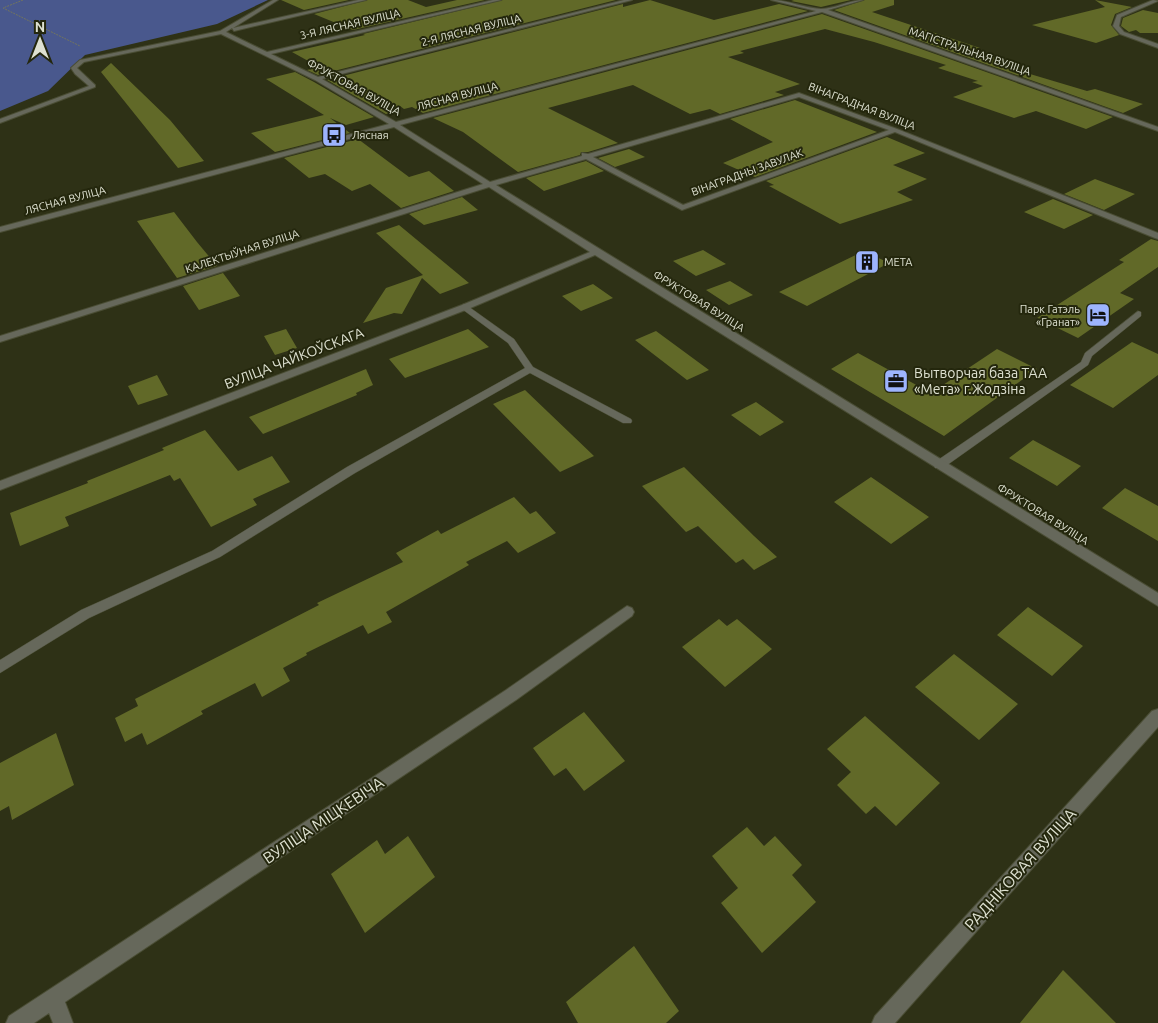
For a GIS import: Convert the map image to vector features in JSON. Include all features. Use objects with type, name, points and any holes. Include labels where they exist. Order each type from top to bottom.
[{"type":"street","points":[[222,32],[276,0]]},
{"type":"street","points":[[0,121],[93,86],[77,73],[75,66],[99,56],[222,32],[364,0]]},
{"type":"street","name":"3-Я ЛЯСНАЯ ВУЛІЦА","points":[[265,54],[498,0]]},
{"type":"street","name":"2-Я ЛЯСНАЯ ВУЛІЦА","points":[[317,78],[630,0]]},
{"type":"street","name":"МАГІСТРАЛЬНАЯ ВУЛІЦА","points":[[773,0],[825,11],[1158,129]]},
{"type":"street","name":"ЛЯСНАЯ ВУЛІЦА","points":[[0,230],[861,0]]},
{"type":"street","points":[[1157,0],[1120,16],[1116,26],[1122,33],[1158,46]]},
{"type":"street","name":"ФРУКТОВАЯ ВУЛІЦА","points":[[222,32],[317,78],[394,124],[596,252],[1158,600]]},
{"type":"street","name":"ВІНАГРАДНАЯ ВУЛІЦА","points":[[491,184],[799,95],[895,130],[1158,236]]},
{"type":"street","name":"ВІНАГРАДНЫ ЗАВУЛАК","points":[[586,155],[682,208],[895,130]]},
{"type":"street","name":"КАЛЕКТЫЎНАЯ ВУЛІЦА","points":[[0,339],[491,184]]},
{"type":"street","name":"ВУЛІЦА ЧАЙКОЎСКАГА","points":[[0,486],[465,307],[596,252]]},
{"type":"street","name":"ВУЛІЦА МІЦКЕВІЧА","points":[[16,1023],[511,695],[626,612]]},
{"type":"street","name":"РАДНІКОВАЯ ВУЛІЦА","points":[[882,1023],[1158,716]]},
{"type":"street","points":[[54,998],[63,1023]]},
{"type":"lane","points":[[465,307],[511,341],[530,369],[627,421]]},
{"type":"lane","points":[[939,465],[1085,363],[1088,355],[1138,314]]},
{"type":"lane","points":[[0,667],[85,614],[216,554],[351,470],[530,369]]},
{"type":"path","points":[[22,0],[3,8],[99,56]]},
{"type":"shaded area","points":[[0,0],[268,0],[217,24],[85,55],[48,91],[0,111]]},
{"type":"building","points":[[281,0],[349,0],[304,10]]},
{"type":"building","points":[[368,0],[408,0],[426,7],[457,0],[485,0],[353,30],[314,14]]},
{"type":"building","points":[[503,0],[616,0],[318,75],[307,70],[319,67],[292,52],[365,35],[363,34]]},
{"type":"building","points":[[650,0],[714,20],[779,4],[808,11],[423,113],[412,107],[404,109],[400,106],[396,112],[386,114],[327,80],[623,4],[623,7]]},
{"type":"building","points":[[851,0],[821,7],[791,1]]},
{"type":"building","points":[[865,0],[894,0],[894,5],[872,12],[980,48],[973,50],[1027,68],[1020,71],[1087,91],[1095,89],[1143,104],[1123,113],[834,10]]},
{"type":"building","points":[[1095,0],[1132,7],[1115,14],[1111,25],[1119,35],[1096,43],[1032,25],[1105,7]]},
{"type":"building","points":[[1143,10],[1158,13],[1158,33],[1140,33],[1136,30],[1129,32],[1121,26],[1123,18]]},
{"type":"building","points":[[822,14],[1113,117],[1086,129],[1036,111],[1014,118],[953,97],[983,86],[972,82],[978,81],[938,68],[946,65],[874,42],[825,29],[740,51],[744,53],[728,57],[800,84],[775,92],[784,95],[720,114],[710,109],[690,114],[633,85],[548,108],[618,143],[588,152],[581,152],[580,155],[518,172],[463,132],[433,118]]},
{"type":"building","points":[[111,63],[170,120],[204,161],[178,168],[101,72]]},
{"type":"building","points":[[295,72],[374,117],[346,125],[330,118],[350,133],[275,152],[251,133],[324,115],[266,79]]},
{"type":"building","points":[[795,100],[877,132],[755,177],[723,163],[773,142],[730,119]]},
{"type":"building","points":[[887,137],[925,153],[893,165],[927,179],[897,192],[913,200],[840,224],[769,186],[774,185],[766,181]]},
{"type":"building","points":[[358,139],[409,177],[429,171],[454,191],[401,208],[370,184],[352,191],[325,174],[309,178],[284,158]]},
{"type":"building","points":[[629,149],[645,157],[615,167],[598,158]]},
{"type":"building","points":[[586,161],[604,171],[544,191],[526,178]]},
{"type":"building","points":[[1095,179],[1135,194],[1104,210],[1064,194]]},
{"type":"building","points":[[462,197],[478,210],[424,225],[409,214]]},
{"type":"building","points":[[1053,199],[1093,215],[1064,229],[1024,212]]},
{"type":"building","points":[[174,212],[217,266],[177,278],[137,221]]},
{"type":"building","points":[[399,225],[469,283],[440,294],[422,278],[402,314],[394,313],[363,323],[386,288],[423,275],[376,233]]},
{"type":"building","points":[[1151,239],[1158,241],[1158,267],[1120,293],[1134,299],[1078,338],[1037,318],[1124,262],[1119,260]]},
{"type":"building","points":[[703,250],[726,264],[696,276],[673,261]]},
{"type":"building","points":[[864,251],[889,263],[807,306],[779,292]]},
{"type":"building","points":[[223,273],[240,296],[199,310],[183,286]]},
{"type":"building","points":[[730,281],[753,295],[729,305],[706,290]]},
{"type":"building","points":[[593,284],[613,298],[581,311],[562,296]]},
{"type":"building","points":[[286,329],[297,348],[275,355],[264,336]]},
{"type":"building","points":[[468,329],[489,347],[405,378],[389,359]]},
{"type":"building","points":[[656,331],[709,370],[687,380],[635,340]]},
{"type":"building","points":[[1132,342],[1158,354],[1158,375],[1113,408],[1070,385]]},
{"type":"building","points":[[997,349],[1037,369],[944,436],[831,369],[858,353],[931,393]]},
{"type":"building","points":[[366,369],[373,385],[356,393],[357,395],[263,434],[249,417]]},
{"type":"building","points":[[157,375],[168,395],[138,405],[128,386]]},
{"type":"building","points":[[525,390],[594,456],[560,472],[493,404]]},
{"type":"building","points":[[756,402],[784,422],[760,436],[731,415]]},
{"type":"building","points":[[205,430],[238,471],[272,456],[290,482],[253,499],[257,505],[211,527],[180,478],[174,481],[170,475],[65,517],[69,526],[20,546],[10,513],[88,483],[87,481],[164,450],[162,448]]},
{"type":"building","points":[[1033,440],[1081,466],[1057,486],[1009,458]]},
{"type":"building","points":[[684,467],[777,557],[754,570],[743,559],[736,563],[698,526],[686,532],[642,486]]},
{"type":"building","points":[[871,477],[929,517],[891,544],[834,502]]},
{"type":"building","points":[[1125,488],[1158,506],[1158,541],[1102,508]]},
{"type":"building","points":[[514,497],[530,514],[536,511],[556,533],[518,553],[507,541],[466,562],[469,565],[386,612],[392,622],[368,634],[363,625],[306,653],[307,655],[283,668],[290,681],[262,697],[255,683],[201,711],[203,714],[147,745],[142,733],[125,742],[115,718],[138,706],[135,699],[319,605],[317,603],[403,562],[396,553],[438,530],[441,534]]},
{"type":"building","points":[[1028,607],[1083,646],[1052,676],[997,635]]},
{"type":"building","points":[[719,619],[727,626],[737,619],[772,649],[725,687],[682,647]]},
{"type":"building","points":[[954,654],[1018,704],[979,740],[915,687]]},
{"type":"building","points":[[584,712],[625,761],[584,791],[566,768],[554,776],[533,748]]},
{"type":"building","points":[[865,716],[940,783],[896,826],[875,806],[866,814],[837,785],[851,772],[827,749]]},
{"type":"building","points":[[56,733],[74,785],[12,820],[9,806],[0,811],[0,763]]},
{"type":"building","points":[[747,827],[764,846],[775,836],[802,865],[792,875],[816,902],[762,953],[721,903],[738,888],[712,856]]},
{"type":"building","points":[[408,836],[435,877],[365,933],[331,874],[377,840],[385,854]]},
{"type":"building","points":[[634,946],[679,1011],[666,1023],[578,1023],[566,1002]]},
{"type":"building","points":[[1063,970],[1116,1023],[1020,1023]]},
{"type":"place","name":"Лясная","points":[[334,135]]},
{"type":"place","name":"МЕТА","points":[[867,262]]},
{"type":"place","name":"Парк Гатэль «Гранат»","points":[[1098,315]]},
{"type":"place","name":"Вытворчая база ТАА «Мета» г.Жодзіна","points":[[896,381]]}]
